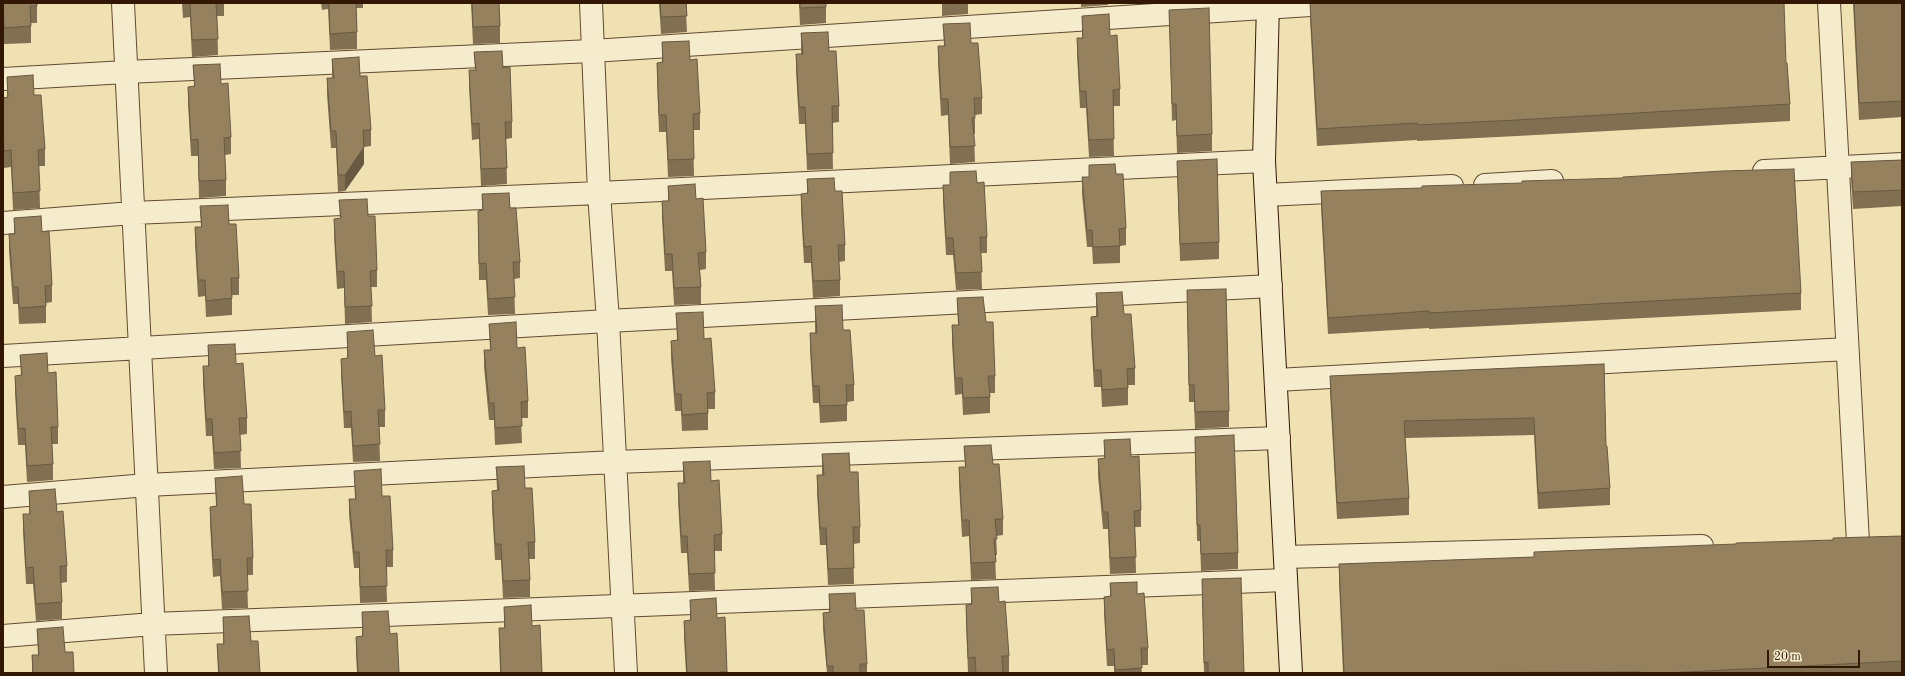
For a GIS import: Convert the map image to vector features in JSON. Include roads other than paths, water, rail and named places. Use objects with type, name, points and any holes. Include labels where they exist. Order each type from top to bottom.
[{"type":"street","points":[[123,3],[156,673]]},
{"type":"street","points":[[591,3],[599,193],[608,321],[626,673]]},
{"type":"street","points":[[3,79],[592,51],[1268,5],[1342,3]]},
{"type":"street","points":[[1829,3],[1847,349],[1850,542],[1880,541]]},
{"type":"street","points":[[1268,5],[1264,161],[1291,673]]},
{"type":"street","points":[[3,222],[133,213],[599,193],[1264,161]]},
{"type":"street","points":[[1743,172],[1902,164]]},
{"type":"street","points":[[1266,195],[1576,180]]},
{"type":"street","points":[[3,356],[608,321],[1271,286]]},
{"type":"street","points":[[1276,380],[1847,349]]},
{"type":"street","points":[[3,497],[147,486],[615,462],[1279,438]]},
{"type":"street","points":[[1285,557],[1722,545]]},
{"type":"street","points":[[3,636],[153,624],[1286,580]]}]
